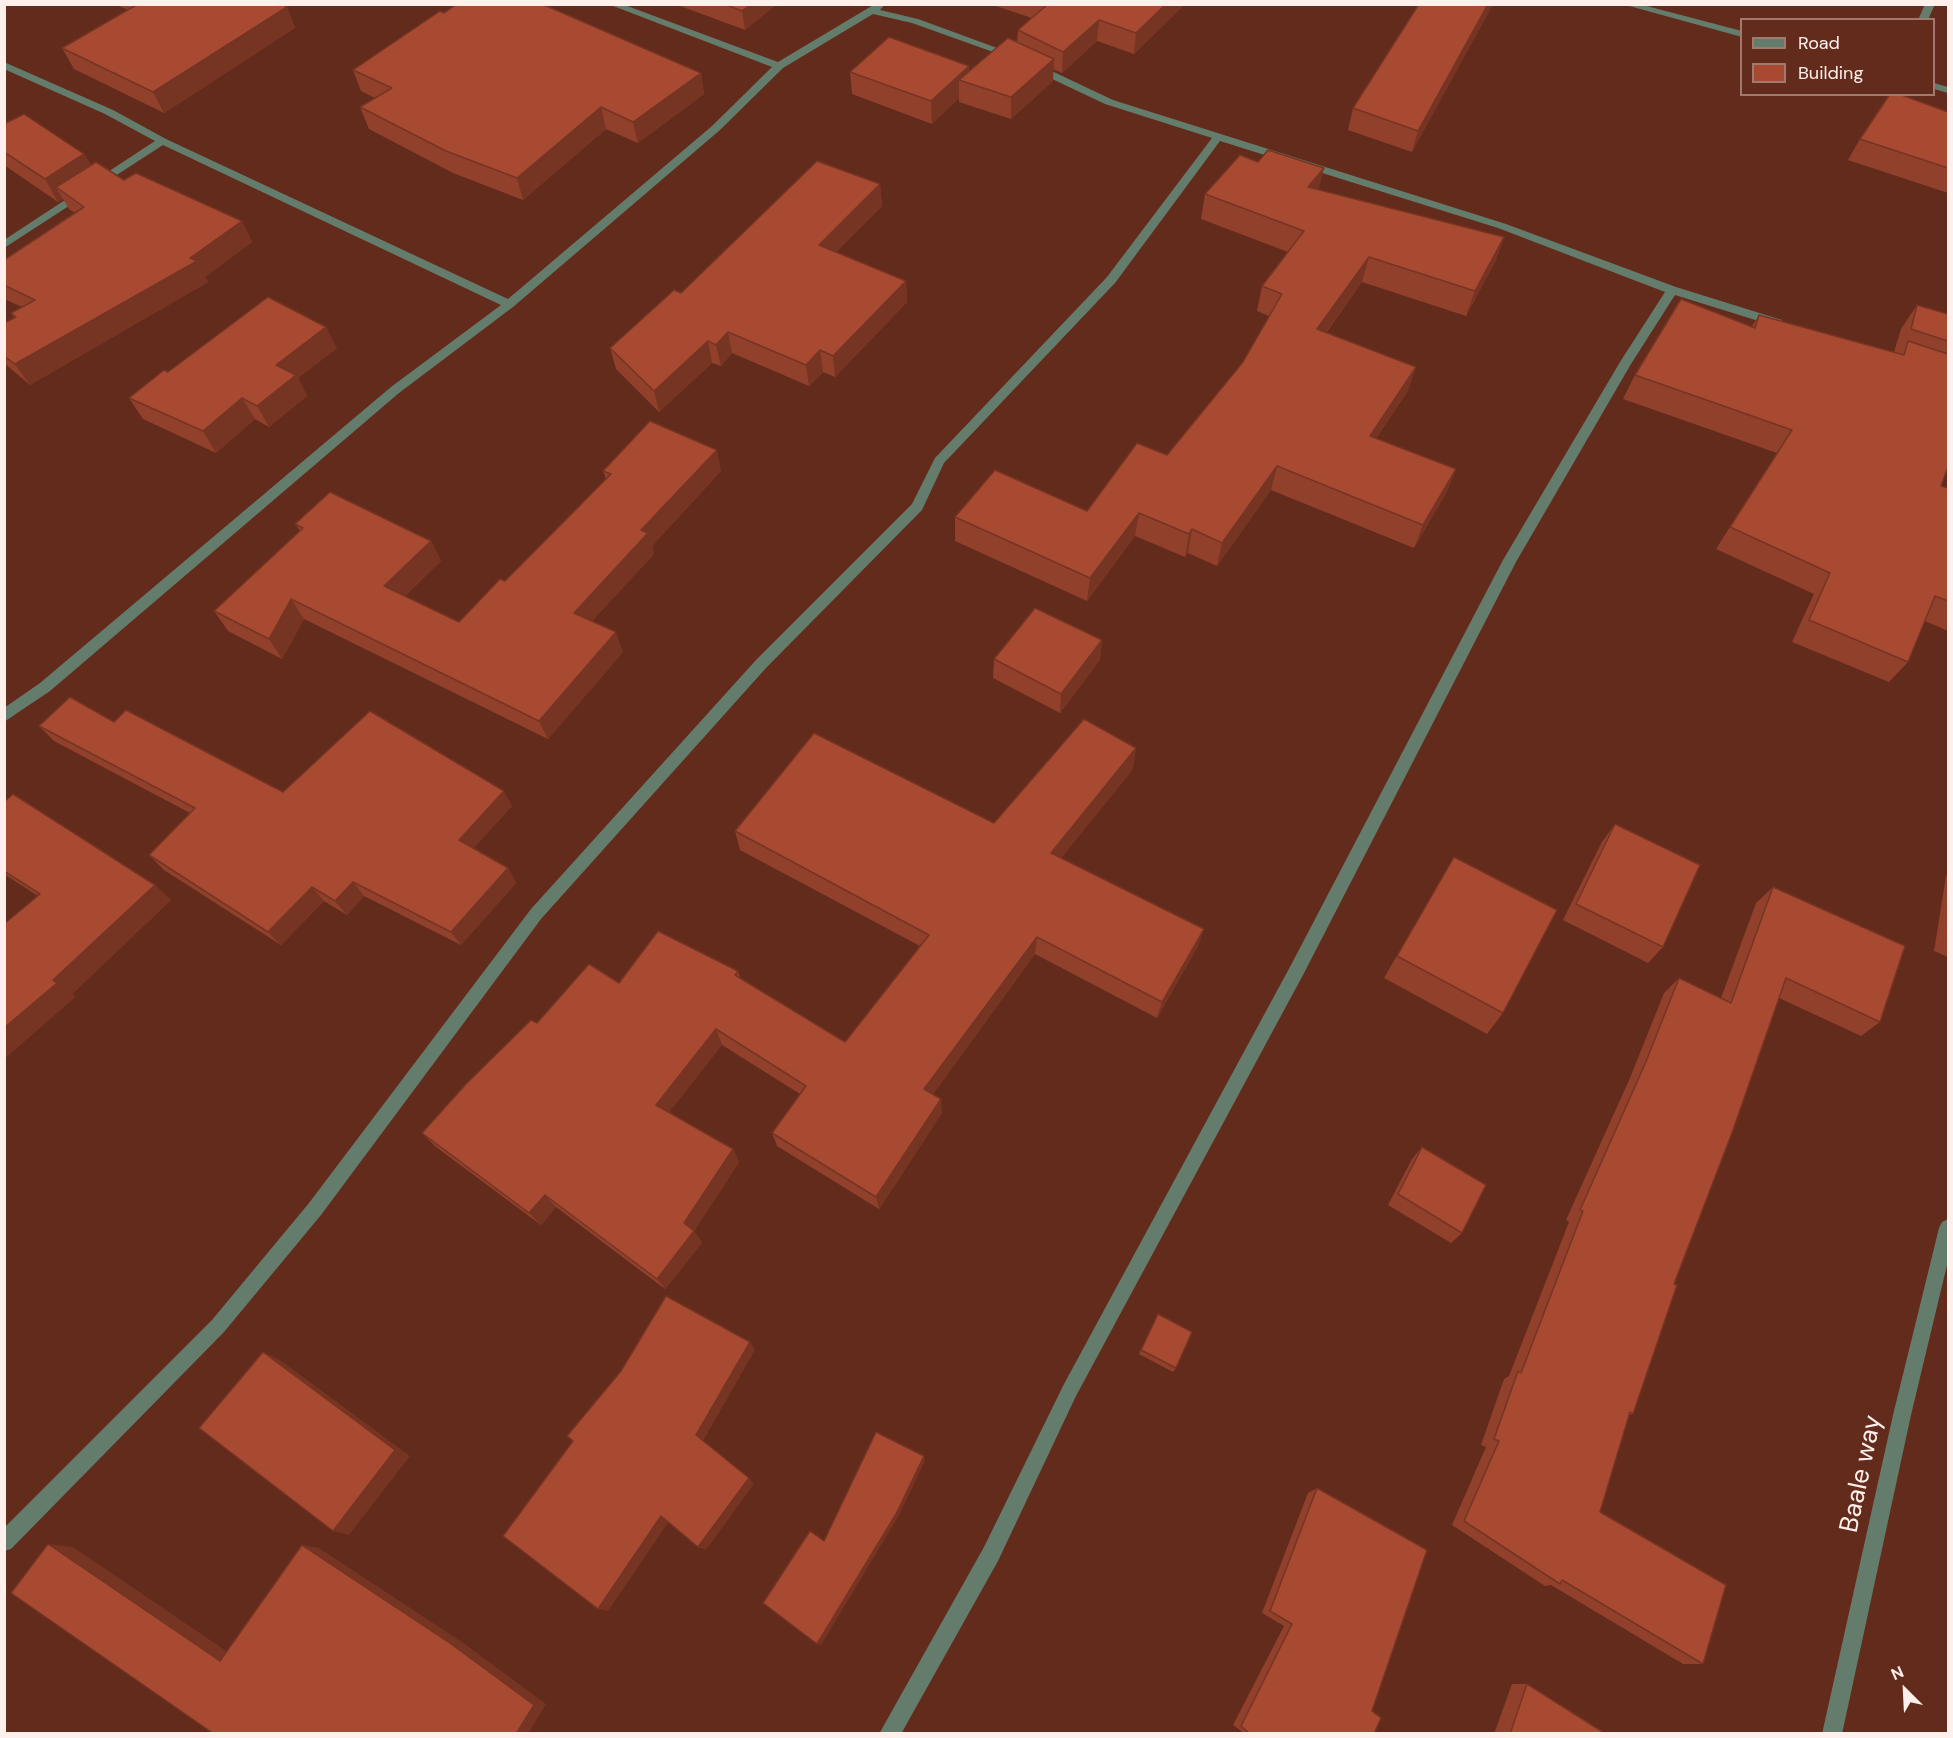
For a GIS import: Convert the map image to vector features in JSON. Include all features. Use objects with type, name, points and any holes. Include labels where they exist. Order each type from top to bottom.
[{"type":"street","points":[[612,4],[779,66]]},
{"type":"street","points":[[1626,4],[1740,33]]},
{"type":"street","points":[[1924,18],[1930,4]]},
{"type":"street","points":[[4,716],[45,687],[151,594],[395,390],[509,304],[716,128],[779,66],[878,8],[1011,55],[1108,102],[1502,226],[1672,290],[1785,325]]},
{"type":"street","points":[[4,65],[110,112],[162,141],[509,304]]},
{"type":"street","points":[[4,1542],[218,1326],[315,1209],[536,914],[761,664],[917,507],[939,461],[1111,280],[1217,138]]},
{"type":"street","points":[[4,245],[162,141]]},
{"type":"street","points":[[889,1734],[991,1554],[1070,1390],[1297,970],[1510,560],[1626,362],[1672,290]]},
{"type":"street","name":"Baale way","points":[[1832,1734],[1902,1415],[1948,1228]]},
{"type":"building","points":[[138,4],[280,4],[287,7],[153,92],[62,48]]},
{"type":"building","points":[[457,4],[542,4],[701,73],[633,122],[601,107],[517,178],[446,151],[360,107],[392,88],[353,70],[440,11],[444,13]]},
{"type":"building","points":[[724,4],[751,4],[742,11]]},
{"type":"building","points":[[1048,4],[1166,4],[1136,33],[1099,20],[1063,52],[1018,30]]},
{"type":"building","points":[[1419,4],[1488,4],[1418,131],[1353,108]]},
{"type":"building","points":[[889,37],[969,66],[931,101],[850,72]]},
{"type":"building","points":[[1008,38],[1054,59],[1011,97],[959,80]]},
{"type":"building","points":[[1889,96],[1904,96],[1948,112],[1948,168],[1860,139]]},
{"type":"building","points":[[24,114],[84,154],[45,179],[4,152],[4,124]]},
{"type":"building","points":[[1268,150],[1324,168],[1308,187],[1504,237],[1475,291],[1369,257],[1317,329],[1416,367],[1370,436],[1456,469],[1423,525],[1277,466],[1222,543],[1192,529],[1189,534],[1139,513],[1090,578],[955,517],[995,470],[1087,511],[1137,443],[1167,455],[1243,362],[1282,294],[1262,286],[1304,231],[1205,194],[1240,155],[1258,162]]},
{"type":"building","points":[[817,161],[880,184],[819,245],[906,281],[833,356],[820,350],[806,365],[728,332],[716,345],[708,341],[654,391],[610,348],[674,290],[681,293]]},
{"type":"building","points":[[96,162],[124,180],[136,173],[242,221],[190,258],[197,261],[15,364],[4,356],[4,323],[16,317],[11,313],[35,300],[4,285],[4,260],[84,207],[56,187]]},
{"type":"building","points":[[268,297],[326,327],[276,365],[296,375],[257,406],[242,398],[203,431],[129,398],[164,370],[168,372]]},
{"type":"building","points":[[1681,299],[1755,328],[1759,315],[1904,355],[1908,341],[1948,354],[1948,467],[1941,486],[1948,488],[1948,601],[1935,596],[1908,662],[1809,620],[1830,573],[1730,527],[1792,430],[1635,375]]},
{"type":"building","points":[[1917,305],[1948,314],[1948,341],[1911,329]]},
{"type":"building","points":[[650,421],[717,450],[641,530],[648,533],[574,613],[616,632],[539,721],[291,599],[269,639],[214,611],[303,528],[295,524],[330,492],[431,541],[384,586],[459,622],[500,579],[505,581],[611,474],[603,471]]},
{"type":"building","points":[[1035,608],[1102,640],[1061,694],[994,659]]},
{"type":"building","points":[[70,697],[114,722],[126,710],[283,792],[370,711],[504,791],[459,840],[508,868],[451,932],[353,882],[335,901],[312,887],[268,932],[149,855],[195,808],[39,726]]},
{"type":"building","points":[[1084,719],[1136,748],[1051,853],[1204,929],[1162,1002],[1037,937],[924,1089],[941,1099],[876,1197],[772,1133],[806,1086],[716,1029],[656,1105],[733,1149],[684,1223],[694,1231],[657,1279],[545,1195],[529,1213],[422,1133],[466,1084],[531,1020],[537,1023],[589,964],[619,983],[658,931],[738,971],[735,975],[845,1042],[929,935],[735,831],[814,733],[994,823]]},
{"type":"building","points":[[13,794],[155,885],[53,980],[57,983],[4,1028],[4,924],[40,894],[4,871],[4,802]]},
{"type":"building","points":[[1615,824],[1700,865],[1663,947],[1576,904]]},
{"type":"building","points":[[1454,857],[1557,910],[1503,1013],[1397,956]]},
{"type":"building","points":[[1773,887],[1905,946],[1880,1022],[1786,978],[1732,1133],[1674,1284],[1677,1285],[1633,1414],[1630,1412],[1600,1512],[1726,1585],[1703,1664],[1562,1580],[1560,1584],[1464,1521],[1499,1441],[1494,1439],[1518,1371],[1521,1373],[1583,1211],[1580,1210],[1645,1064],[1679,978],[1731,1003]]},
{"type":"building","points":[[1422,1147],[1486,1185],[1462,1233],[1398,1194]]},
{"type":"building","points":[[666,1296],[750,1342],[696,1435],[749,1478],[698,1547],[661,1516],[598,1609],[503,1536],[573,1441],[567,1436],[621,1371]]},
{"type":"building","points":[[1158,1314],[1192,1332],[1176,1368],[1141,1350]]},
{"type":"building","points":[[263,1352],[395,1450],[333,1531],[199,1428]]},
{"type":"building","points":[[876,1432],[924,1456],[896,1514],[817,1644],[763,1603],[810,1531],[824,1541]]},
{"type":"building","points":[[1317,1488],[1427,1550],[1372,1711],[1381,1718],[1374,1734],[1250,1734],[1241,1726],[1292,1624],[1270,1611]]},
{"type":"building","points":[[48,1544],[220,1661],[302,1545],[447,1641],[534,1705],[516,1734],[214,1734],[11,1593]]},
{"type":"building","points":[[1527,1684],[1606,1734],[1510,1734]]}]
